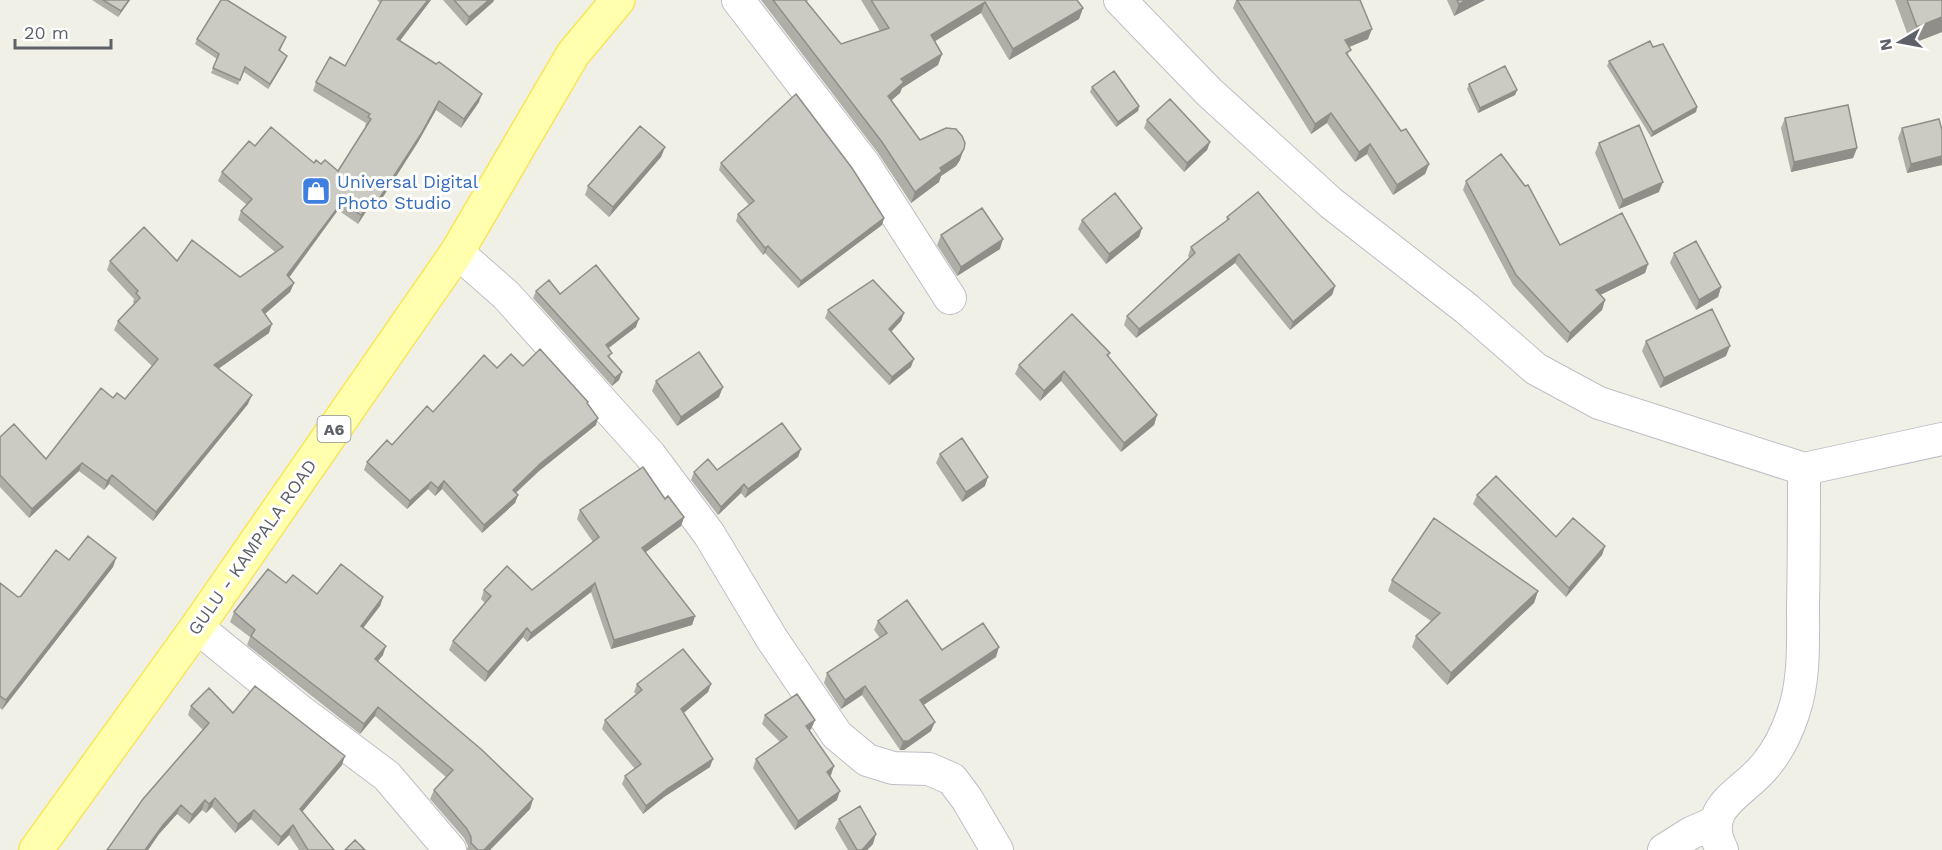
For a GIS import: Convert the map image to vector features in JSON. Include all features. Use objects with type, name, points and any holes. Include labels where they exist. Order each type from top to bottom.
[{"type":"main road","name":"GULU - KAMPALA ROAD","points":[[36,850],[197,627],[457,252],[573,54],[618,0]]},
{"type":"street","points":[[738,0],[864,164],[950,298]]},
{"type":"street","points":[[1120,0],[1209,92],[1331,203],[1467,309],[1536,369],[1599,403],[1804,469],[1942,439]]},
{"type":"street","points":[[457,252],[506,295],[650,455],[709,534],[772,639],[837,735],[867,760],[893,768],[929,769],[952,779],[968,798],[997,850]]},
{"type":"street","points":[[1664,850],[1691,833],[1719,836],[1723,805],[1765,767],[1779,746],[1794,714],[1803,662],[1804,469]]},
{"type":"street","points":[[197,627],[299,710],[387,776],[450,850]]},
{"type":"building","points":[[103,0],[129,0],[121,11]]},
{"type":"building","points":[[221,0],[227,0],[286,37],[279,50],[287,56],[270,84],[245,67],[240,80],[213,68],[219,54],[197,39]]},
{"type":"building","points":[[382,0],[428,0],[397,39],[436,64],[439,62],[482,94],[464,119],[439,101],[421,134],[377,202],[373,199],[361,215],[342,202],[287,275],[294,283],[262,310],[272,324],[214,365],[252,395],[156,512],[112,475],[107,481],[82,463],[32,509],[0,475],[0,437],[14,424],[46,459],[101,388],[113,398],[117,393],[125,399],[158,359],[118,321],[140,298],[136,293],[138,291],[110,261],[144,227],[177,261],[192,240],[240,277],[283,247],[241,211],[252,199],[222,172],[249,141],[255,146],[271,127],[314,163],[316,160],[321,164],[325,160],[338,171],[371,119],[368,117],[370,114],[316,82],[330,57],[345,66]]},
{"type":"building","points":[[454,0],[489,0],[469,17]]},
{"type":"building","points":[[773,0],[805,0],[841,44],[889,28],[871,0],[1077,0],[1083,8],[1013,49],[985,2],[931,35],[942,54],[901,79],[904,82],[888,96],[920,140],[946,128],[956,129],[965,143],[960,155],[940,168],[942,171],[915,192],[882,142]]},
{"type":"building","points":[[1237,0],[1360,0],[1372,29],[1345,40],[1351,50],[1346,53],[1401,131],[1406,129],[1429,164],[1397,185],[1370,144],[1359,152],[1331,113],[1315,124]]},
{"type":"building","points":[[1907,0],[1942,0],[1942,17],[1917,27]]},
{"type":"building","points":[[1650,41],[1653,47],[1663,44],[1697,107],[1653,132],[1609,61]]},
{"type":"building","points":[[1505,66],[1517,90],[1480,108],[1469,84]]},
{"type":"building","points":[[1114,71],[1139,106],[1118,122],[1092,87]]},
{"type":"building","points":[[796,94],[852,168],[884,218],[801,281],[768,246],[765,248],[738,214],[754,201],[721,163]]},
{"type":"building","points":[[1170,99],[1210,142],[1187,163],[1147,120]]},
{"type":"building","points":[[1848,105],[1857,148],[1794,162],[1785,118]]},
{"type":"building","points":[[1939,119],[1942,130],[1942,156],[1911,164],[1902,128]]},
{"type":"building","points":[[1639,125],[1663,182],[1623,200],[1599,143]]},
{"type":"building","points":[[640,126],[665,147],[613,207],[588,186]]},
{"type":"building","points":[[1501,154],[1525,186],[1528,185],[1560,245],[1622,213],[1648,264],[1596,290],[1605,300],[1570,333],[1516,275],[1466,181]]},
{"type":"building","points":[[1258,192],[1335,286],[1293,322],[1239,254],[1139,329],[1127,316],[1195,253],[1191,247],[1229,219],[1227,217]]},
{"type":"building","points":[[1115,193],[1142,228],[1109,254],[1082,220]]},
{"type":"building","points":[[982,208],[1003,239],[961,267],[941,235]]},
{"type":"building","points":[[1696,241],[1721,287],[1699,300],[1674,253]]},
{"type":"building","points":[[596,265],[639,319],[606,345],[612,353],[608,356],[622,372],[615,378],[536,291],[549,280],[560,294]]},
{"type":"building","points":[[873,280],[904,313],[889,329],[914,359],[892,377],[828,310]]},
{"type":"building","points":[[1712,309],[1730,346],[1664,378],[1646,341]]},
{"type":"building","points":[[1072,314],[1110,353],[1107,355],[1157,415],[1124,443],[1064,371],[1044,391],[1019,365]]},
{"type":"building","points":[[540,349],[588,402],[598,418],[541,463],[513,490],[518,495],[484,525],[444,481],[438,488],[431,482],[410,501],[367,462],[387,440],[392,445],[427,406],[433,412],[484,355],[497,368],[511,354],[523,366]]},
{"type":"building","points":[[699,352],[723,387],[681,417],[656,381]]},
{"type":"building","points":[[782,423],[801,449],[748,489],[744,484],[721,507],[694,472],[708,459],[717,470]]},
{"type":"building","points":[[962,438],[988,477],[966,492],[940,454]]},
{"type":"building","points":[[643,467],[665,499],[668,496],[684,517],[642,548],[695,616],[614,640],[595,583],[531,633],[527,628],[488,672],[453,641],[491,596],[484,590],[507,566],[532,590],[599,537],[580,510]]},
{"type":"building","points":[[1496,476],[1556,537],[1573,518],[1605,546],[1569,588],[1477,495]]},
{"type":"building","points":[[1434,518],[1538,591],[1451,673],[1416,636],[1440,613],[1392,580]]},
{"type":"building","points":[[88,536],[116,558],[6,700],[0,696],[0,583],[18,597],[21,596],[56,550],[69,560]]},
{"type":"building","points":[[341,564],[383,597],[361,626],[386,646],[375,659],[482,750],[533,799],[484,850],[478,850],[471,843],[467,829],[434,790],[453,770],[378,707],[364,724],[251,636],[255,630],[234,612],[268,569],[286,583],[293,575],[317,594]]},
{"type":"building","points":[[907,600],[942,650],[983,623],[999,647],[920,700],[935,722],[908,741],[903,741],[865,686],[845,700],[827,673],[887,633],[878,621]]},
{"type":"building","points":[[683,649],[711,684],[681,709],[713,759],[667,789],[646,806],[625,776],[641,764],[605,720],[642,690],[637,684]]},
{"type":"building","points":[[255,686],[345,756],[300,809],[334,850],[308,850],[293,825],[281,837],[254,810],[238,824],[215,798],[209,804],[205,800],[192,815],[181,805],[145,850],[107,850],[143,799],[209,723],[191,706],[209,688],[233,713]]},
{"type":"building","points":[[797,694],[815,720],[806,726],[834,766],[827,772],[840,791],[798,821],[756,759],[787,737],[765,715]]},
{"type":"building","points":[[860,806],[876,834],[862,850],[857,850],[839,819]]},
{"type":"building","points":[[355,840],[365,850],[345,850]]},
{"type":"place","name":"Universal Digital Photo Studio","points":[[316,191]]}]
